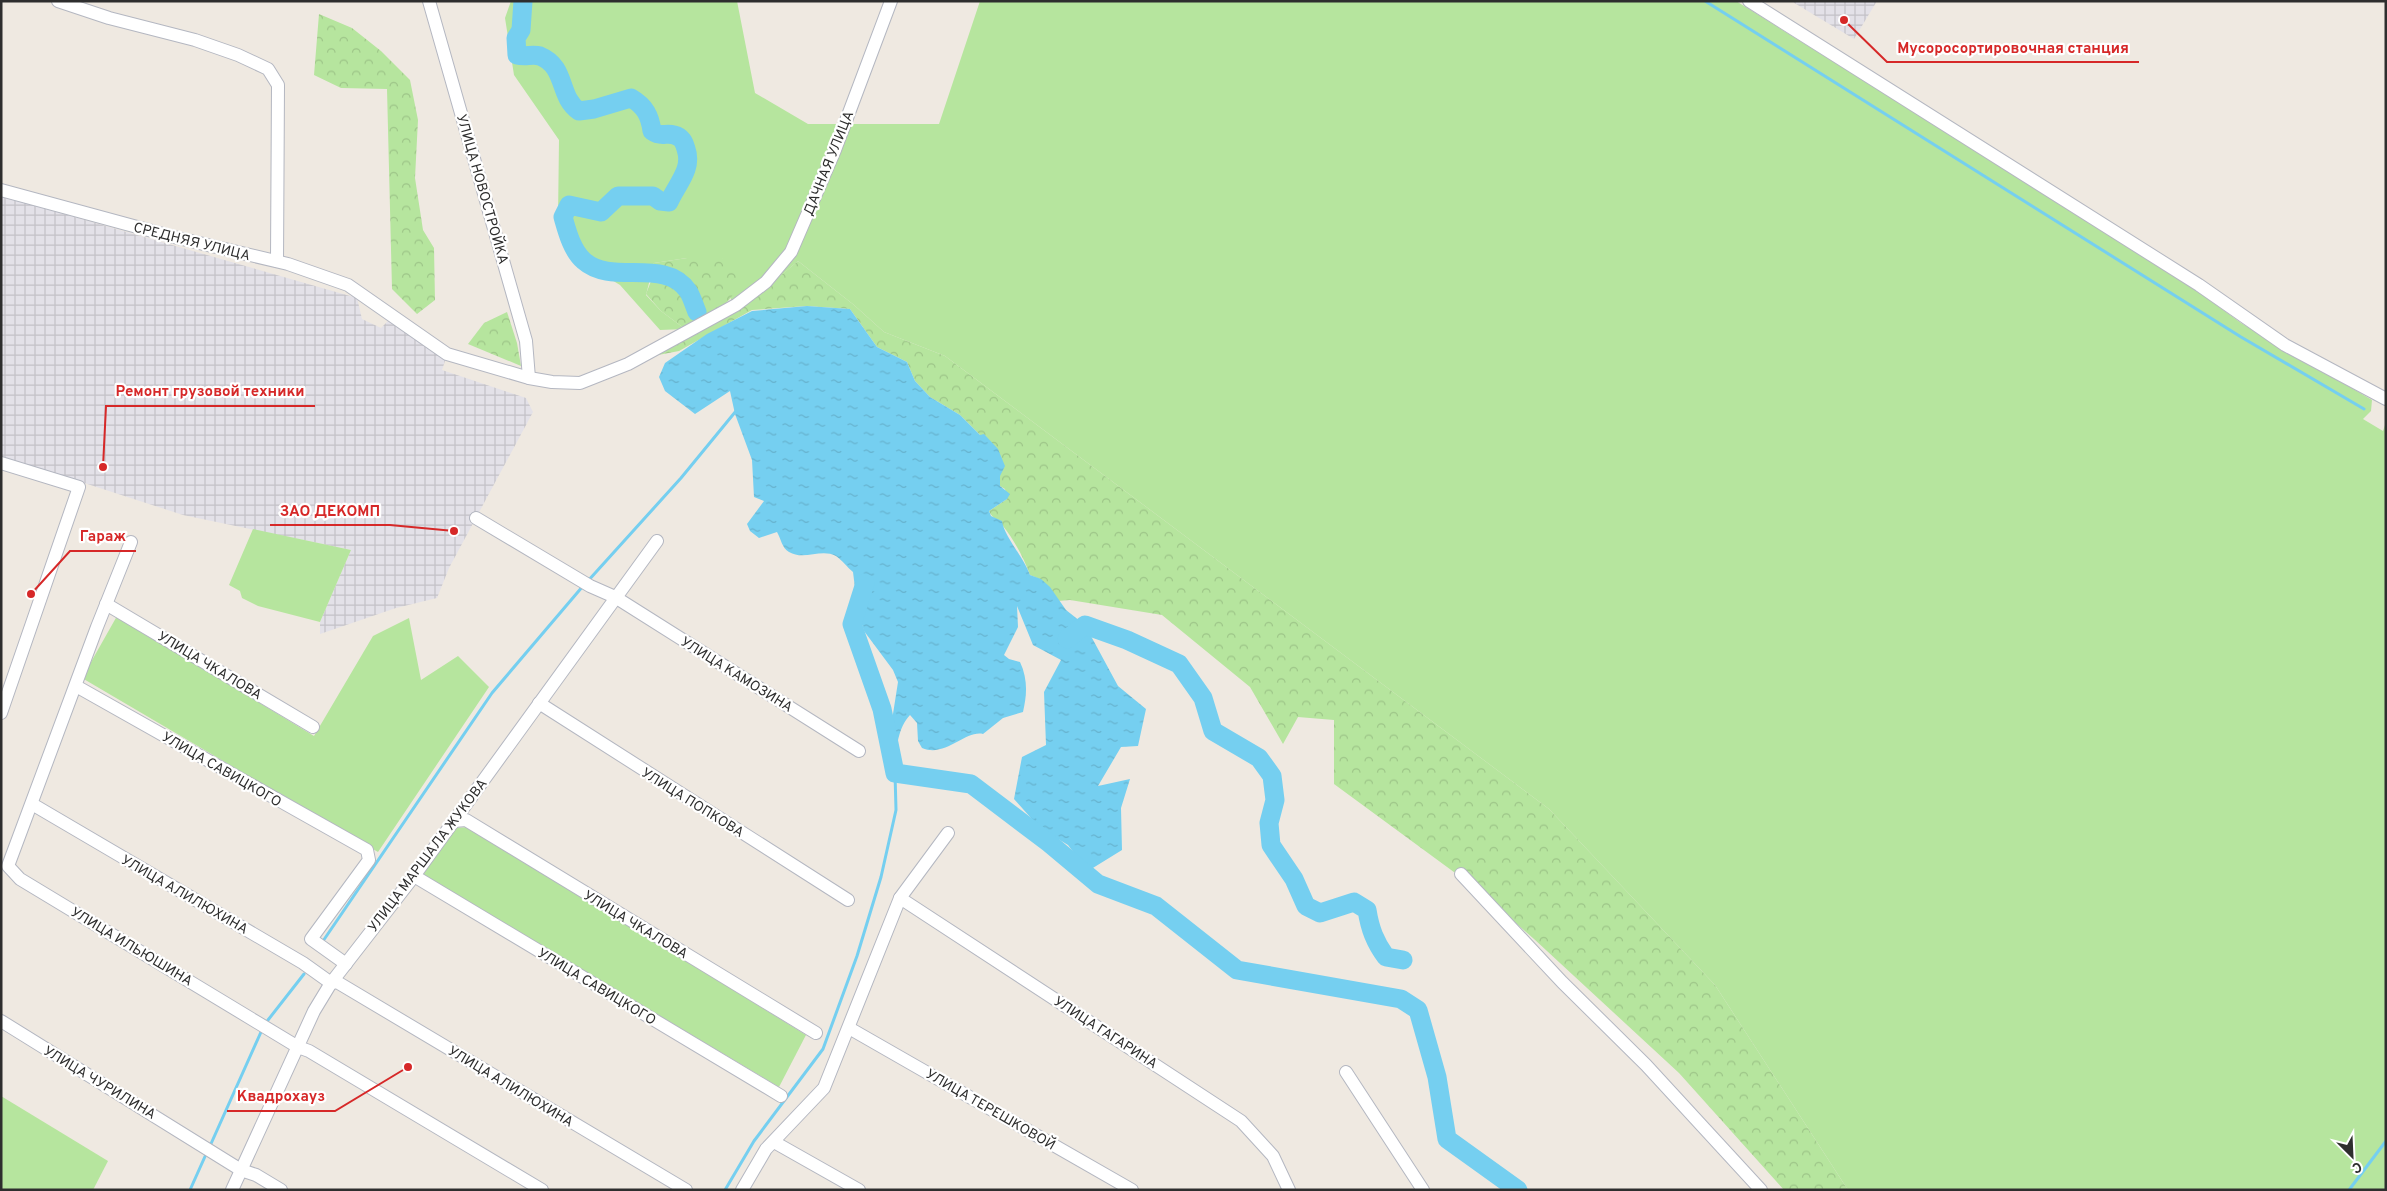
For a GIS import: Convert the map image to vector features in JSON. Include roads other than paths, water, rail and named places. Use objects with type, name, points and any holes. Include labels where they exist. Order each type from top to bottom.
[{"type":"street","points":[[58,1],[109,18],[195,40],[238,55],[268,69],[278,85],[277,261]]},
{"type":"street","name":"УЛИЦА НОВОСТРОЙКА","points":[[429,1],[526,340],[529,378]]},
{"type":"street","name":"ДАЧНАЯ УЛИЦА","points":[[529,378],[552,382],[580,383],[628,364],[736,305],[766,282],[791,252],[835,150],[891,1]]},
{"type":"street","points":[[1749,1],[2191,280],[2285,345],[2386,399]]},
{"type":"street","name":"СРЕДНЯЯ УЛИЦА","points":[[1,190],[164,235],[277,261],[348,285],[447,354],[529,378]]},
{"type":"street","points":[[1,463],[79,487],[1,714]]},
{"type":"street","name":"УЛИЦА КАМОЗИНА","points":[[476,518],[587,583],[615,597],[860,751]]},
{"type":"street","name":"УЛИЦА МАРШАЛА ЖУКОВА","points":[[232,1190],[314,1011],[346,964],[414,876],[657,541]]},
{"type":"street","points":[[32,804],[131,542]]},
{"type":"street","name":"УЛИЦА ЧКАЛОВА","points":[[106,604],[313,727]]},
{"type":"street","name":"УЛИЦА САВИЦКОГО","points":[[76,686],[368,855],[311,939],[346,964]]},
{"type":"street","name":"УЛИЦА ПОПКОВА","points":[[539,704],[848,900]]},
{"type":"street","name":"УЛИЦА ИЛЬЮШИНА","points":[[32,804],[8,866],[20,879],[298,1047]]},
{"type":"street","name":"УЛИЦА АЛИЛЮХИНА","points":[[32,804],[686,1190]]},
{"type":"street","name":"УЛИЦА ЧКАЛОВА","points":[[454,821],[466,820],[816,1033]]},
{"type":"street","points":[[742,1190],[766,1149],[824,1088],[850,1028],[900,898],[948,832]]},
{"type":"street","points":[[1461,874],[1562,982],[1646,1065],[1761,1190]]},
{"type":"street","name":"УЛИЦА САВИЦКОГО","points":[[414,876],[781,1096]]},
{"type":"street","name":"УЛИЦА ГАГАРИНА","points":[[900,898],[1241,1122],[1273,1156],[1289,1190]]},
{"type":"street","name":"УЛИЦА ЧУРИЛИНА","points":[[1,1022],[200,1142],[241,1170]]},
{"type":"street","name":"УЛИЦА ТЕРЕШКОВОЙ","points":[[850,1028],[1132,1190]]},
{"type":"street","points":[[298,1047],[309,1051],[542,1190]]},
{"type":"street","points":[[1346,1072],[1424,1190]]},
{"type":"street","points":[[774,1142],[859,1190]]},
{"type":"street","points":[[241,1170],[256,1175],[281,1190]]},
{"type":"water","points":[[807,306],[850,309],[877,347],[907,362],[915,381],[930,397],[960,415],[980,435],[984,434],[998,449],[1005,466],[1000,476],[1000,486],[1010,494],[1007,499],[989,511],[991,516],[1002,521],[1006,533],[1030,575],[1041,579],[1050,587],[1066,610],[1085,625],[1118,686],[1146,709],[1138,746],[1121,747],[1098,786],[1130,779],[1121,808],[1122,850],[1088,871],[1068,845],[1040,828],[1014,799],[1022,757],[1046,745],[1044,692],[1061,660],[1033,645],[1017,606],[1018,627],[1004,655],[1009,659],[1020,662],[1023,668],[1026,687],[1023,712],[1003,718],[983,734],[969,736],[947,747],[931,750],[922,748],[918,741],[917,723],[910,715],[899,735],[895,773],[890,733],[898,682],[893,670],[864,631],[858,612],[853,572],[836,556],[830,554],[801,555],[789,552],[783,546],[777,532],[759,538],[750,531],[747,524],[764,501],[754,497],[752,460],[735,414],[730,391],[695,414],[665,391],[659,377],[665,363],[707,334],[752,311]]},
{"type":"waterway","points":[[523,1],[521,30],[516,38],[517,55],[537,55],[549,61],[555,67],[572,105],[579,111],[594,109],[631,98],[640,104],[646,112],[652,131],[658,134],[671,134],[679,137],[684,144],[688,156],[686,170],[669,202],[660,201],[653,196],[618,196],[601,212],[569,205],[563,217],[573,246],[584,261],[596,268],[623,273],[666,275],[678,281],[688,291],[697,312]]},
{"type":"waterway","points":[[1705,1],[2241,337],[2364,409]]},
{"type":"waterway","points":[[587,582],[681,478],[736,411]]},
{"type":"waterway","points":[[865,583],[852,624],[882,709],[895,773],[971,784],[1049,843],[1098,884],[1156,906],[1237,970],[1401,999],[1418,1010],[1437,1077],[1447,1139],[1518,1190]]},
{"type":"waterway","points":[[321,944],[492,693],[583,586]]},
{"type":"waterway","points":[[1067,639],[1085,625],[1127,640],[1179,664],[1203,698],[1213,731],[1259,758],[1272,776],[1275,800],[1269,823],[1271,845],[1294,879],[1306,906],[1320,913],[1354,902],[1367,910],[1374,935],[1386,957],[1403,960]]},
{"type":"waterway","points":[[725,1190],[754,1141],[823,1049],[857,956],[881,877],[896,810],[895,773]]},
{"type":"waterway","points":[[268,1020],[304,974]]},
{"type":"waterway","points":[[210,1146],[261,1032]]},
{"type":"waterway","points":[[2349,1190],[2386,1141]]},
{"type":"waterway","points":[[190,1190],[207,1152]]},
{"type":"place","name":"Мусоросортировочная станция","points":[[1844,20]]},
{"type":"place","name":"Ремонт грузовой техники","points":[[103,467]]},
{"type":"place","name":"ЗАО ДЕКОМП","points":[[454,531]]},
{"type":"place","name":"Гараж","points":[[31,594]]},
{"type":"place","name":"Квадрохауз","points":[[408,1067]]}]
